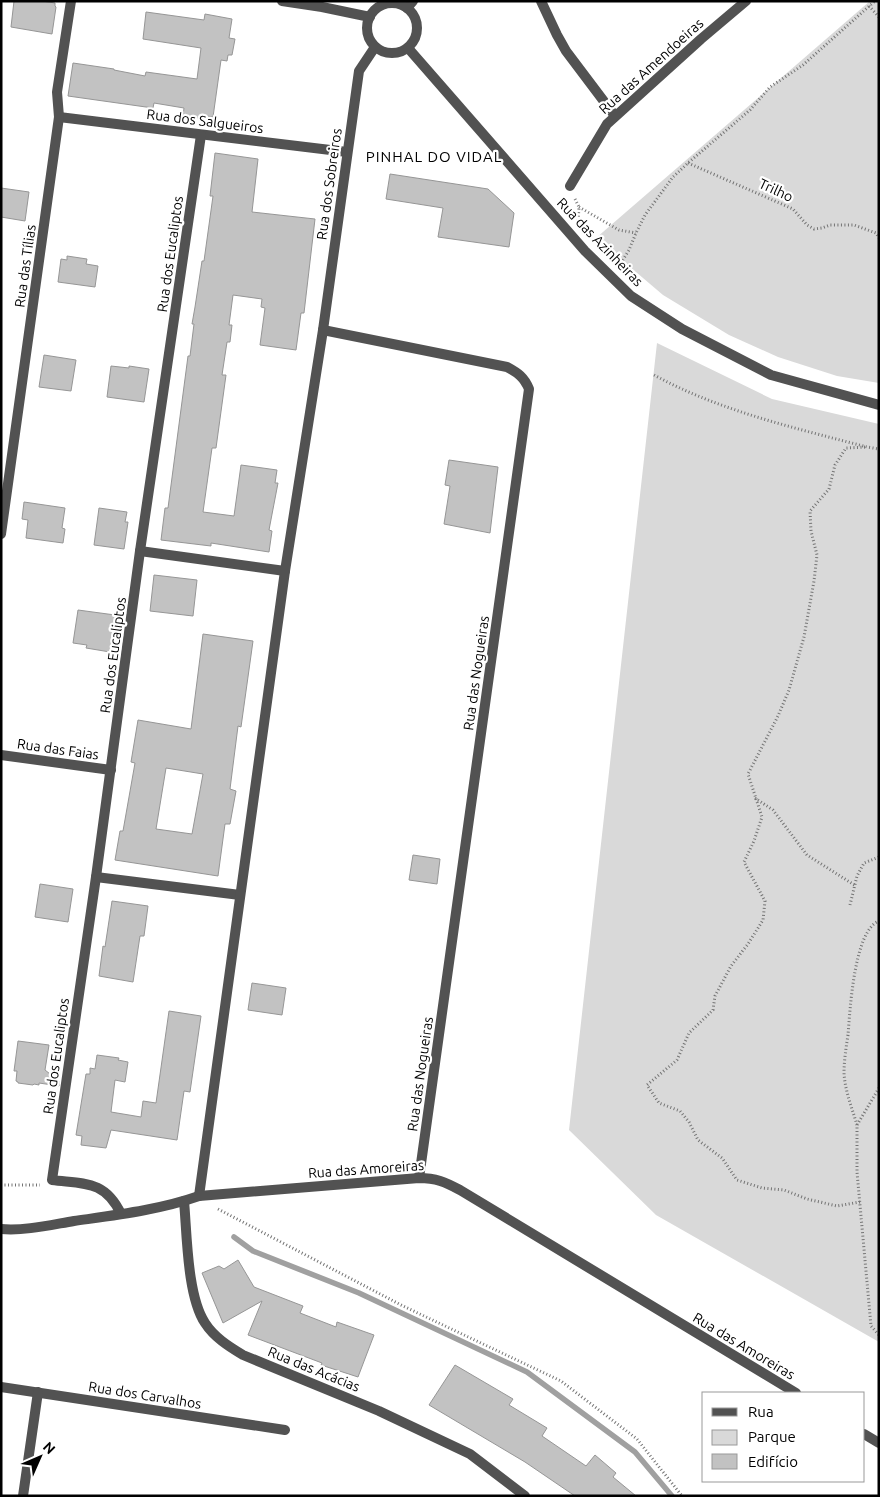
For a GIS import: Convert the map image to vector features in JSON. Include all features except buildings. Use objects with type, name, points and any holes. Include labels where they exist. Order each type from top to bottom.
[{"type":"street","name":"Rua das Tílias","points":[[1,534],[59,117],[57,92],[71,1]]},
{"type":"street","points":[[282,1],[370,17]]},
{"type":"street","points":[[541,1],[566,51],[615,116]]},
{"type":"street","name":"Rua das Amendoeiras","points":[[570,186],[607,124],[746,1]]},
{"type":"street","points":[[386,4],[410,5],[417,33],[414,41],[408,48],[400,52],[392,53],[376,47],[370,40],[367,25],[374,11],[386,4]]},
{"type":"street","name":"Rua dos Sobreiros","points":[[199,1196],[285,571],[323,330],[358,71],[376,47]]},
{"type":"street","name":"Rua das Azinheiras","points":[[408,48],[586,251],[631,296],[682,329],[771,375],[879,406]]},
{"type":"street","name":"Rua dos Salgueiros","points":[[59,117],[347,152]]},
{"type":"street","name":"Rua dos Eucaliptos","points":[[52,1180],[111,770],[140,551],[201,134]]},
{"type":"street","name":"Rua das Nogueiras","points":[[323,330],[508,367],[525,380],[529,389],[420,1178]]},
{"type":"street","points":[[140,551],[285,571]]},
{"type":"street","name":"Rua das Faias","points":[[1,755],[111,770]]},
{"type":"street","points":[[96,877],[240,895]]},
{"type":"street","name":"Rua das Amoreiras","points":[[1,1229],[35,1227],[121,1214],[199,1196],[434,1178],[460,1190],[794,1392]]},
{"type":"street","points":[[52,1180],[100,1188],[116,1202],[121,1214]]},
{"type":"street","name":"Rua das Acácias","points":[[184,1201],[193,1293],[199,1313],[205,1324],[221,1340],[243,1355],[379,1411],[470,1454],[525,1496]]},
{"type":"street","name":"Rua dos Carvalhos","points":[[1,1386],[285,1430]]},
{"type":"street","points":[[23,1496],[38,1392]]},
{"type":"street","points":[[865,1435],[879,1443]]},
{"type":"path","points":[[612,277],[629,250],[645,215],[673,177],[750,110],[770,87],[803,65],[875,1]]},
{"type":"path","points":[[869,6],[879,17]]},
{"type":"path","name":"Trilho","points":[[688,163],[793,209],[807,225],[814,228],[854,224],[876,234],[879,238]]},
{"type":"path","points":[[579,207],[619,230],[636,233]]},
{"type":"path","points":[[654,375],[746,415],[867,448]]},
{"type":"path","points":[[860,1202],[837,1206],[807,1199],[784,1190],[762,1188],[737,1180],[722,1158],[698,1140],[689,1122],[680,1111],[659,1103],[647,1085],[677,1060],[689,1033],[713,1010],[715,996],[731,966],[763,920],[765,901],[744,862],[762,817],[748,774],[778,716],[789,690],[804,636],[817,555],[811,531],[810,511],[829,489],[835,466],[846,448],[879,449]]},
{"type":"path","points":[[755,798],[773,810],[807,855],[856,886]]},
{"type":"path","points":[[850,905],[857,876],[864,863],[879,857]]},
{"type":"path","points":[[879,921],[874,922],[864,939],[854,974],[844,1073],[848,1098],[858,1125],[857,1172],[871,1326],[879,1335]]},
{"type":"path","points":[[858,1125],[879,1088]]},
{"type":"path","points":[[1,1185],[40,1185],[52,1180]]},
{"type":"path","points":[[199,1196],[227,1214],[403,1306],[561,1381],[637,1439],[682,1496]]},
{"type":"green space","points":[[870,1],[879,1],[879,383],[837,376],[778,357],[729,335],[663,295],[596,238]]},
{"type":"green space","points":[[657,343],[772,399],[879,424],[879,1342],[656,1215],[569,1130]]},
{"type":"waterway","points":[[234,1237],[253,1251],[359,1293],[527,1372],[635,1452],[672,1496]]},
{"type":"district","name":"PINHAL DO VIDAL","points":[[434,156]]}]
